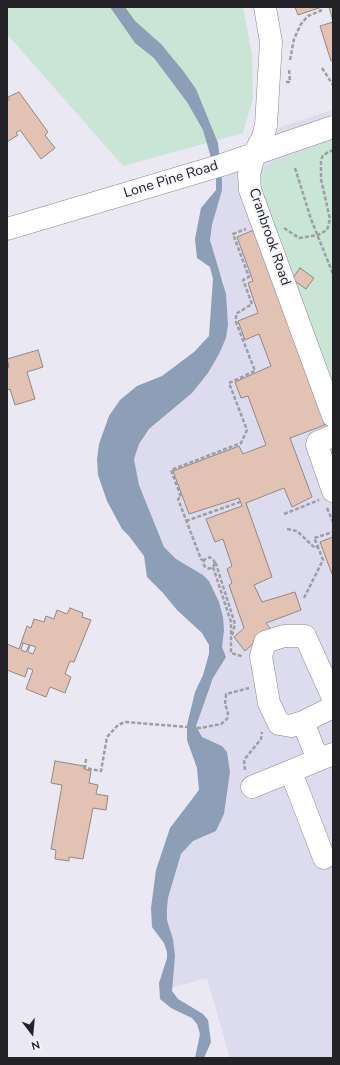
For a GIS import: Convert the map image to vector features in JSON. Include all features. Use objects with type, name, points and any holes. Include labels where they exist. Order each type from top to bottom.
[{"type":"street","name":"Cranbrook Road","points":[[265,7],[271,42],[266,125],[263,137],[254,154],[249,174],[250,190],[333,416]]},
{"type":"street","name":"Lone Pine Road","points":[[7,229],[189,176],[333,127]]},
{"type":"street","points":[[327,498],[316,445],[318,442],[333,436]]},
{"type":"street","points":[[333,698],[305,636],[284,636],[265,642],[261,656],[268,703],[279,724],[291,726],[303,722],[333,707]]},
{"type":"street","points":[[252,787],[326,757],[303,722]]},
{"type":"street","points":[[291,772],[324,858]]},
{"type":"path","points":[[280,82],[290,82],[289,63],[291,51],[294,38],[301,24],[308,16],[322,10]]},
{"type":"path","points":[[322,68],[333,85]]},
{"type":"path","points":[[281,226],[299,238],[318,235],[327,230],[330,224],[321,179],[321,160],[323,155],[333,150]]},
{"type":"path","points":[[295,168],[333,274]]},
{"type":"path","points":[[215,563],[212,567],[206,568],[203,565],[204,561],[201,559],[178,499],[181,497],[171,470],[241,443],[247,430],[230,386],[231,382],[256,371],[236,322],[236,314],[252,304],[243,280],[249,277],[233,234],[252,227]]},
{"type":"path","points":[[284,514],[327,498],[333,522]]},
{"type":"path","points":[[186,521],[240,502]]},
{"type":"path","points":[[287,529],[298,531],[305,540],[315,548],[318,546]]},
{"type":"path","points":[[304,598],[323,560],[314,538],[333,532]]},
{"type":"path","points":[[204,561],[207,557],[211,557],[215,563],[235,624],[232,636]]},
{"type":"path","points":[[212,567],[231,622],[231,653],[241,656],[244,664]]},
{"type":"path","points":[[224,603],[228,602]]},
{"type":"path","points":[[250,682],[253,692]]},
{"type":"path","points":[[86,759],[85,768],[101,771],[108,737],[118,725],[125,722],[178,725],[200,728],[221,724],[227,719],[228,713],[224,696],[246,688]]},
{"type":"path","points":[[252,787],[246,773],[244,760],[261,739],[263,730]]},
{"type":"shaded area","points":[[110,7],[125,7],[135,21],[161,44],[196,89],[218,143],[222,180],[222,190],[212,225],[210,240],[226,294],[228,325],[226,338],[208,373],[192,393],[149,429],[139,444],[134,459],[139,485],[164,547],[176,559],[203,575],[209,581],[219,602],[223,617],[224,630],[222,647],[226,657],[213,678],[196,726],[202,737],[222,746],[227,752],[230,772],[224,814],[216,831],[193,841],[181,854],[168,898],[167,909],[167,920],[173,939],[175,956],[172,991],[178,999],[203,1014],[208,1020],[211,1042],[204,1058],[195,1058],[200,1034],[197,1024],[192,1018],[171,1008],[160,999],[159,983],[167,958],[167,952],[164,943],[152,927],[151,908],[156,870],[170,828],[199,790],[197,768],[187,740],[187,725],[195,692],[203,675],[209,654],[209,645],[202,633],[177,610],[147,577],[144,556],[122,529],[107,501],[98,475],[97,459],[99,444],[109,416],[120,400],[137,386],[162,376],[194,352],[209,336],[213,279],[210,267],[197,258],[195,239],[201,208],[216,190],[216,175],[203,130],[187,102],[154,58],[135,43]]},
{"type":"shaded area","points":[[333,110],[333,1058],[230,1058],[207,978],[171,988],[175,956],[173,939],[167,920],[168,898],[181,854],[193,841],[216,831],[224,814],[230,772],[227,752],[222,746],[202,737],[196,726],[197,719],[224,653],[209,581],[203,575],[176,559],[164,547],[139,485],[134,459],[139,444],[149,429],[192,393],[226,338],[228,325],[224,283],[213,256],[210,240],[222,173],[253,136]]},
{"type":"green space","points":[[7,7],[243,7],[252,55],[253,98],[243,133],[123,166],[7,34]]},
{"type":"green space","points":[[333,140],[333,381],[301,298],[297,294],[263,195],[261,178],[265,168],[274,162]]},
{"type":"building","points":[[295,7],[322,7],[298,15]]},
{"type":"building","points":[[329,7],[333,7],[333,21]]},
{"type":"building","points":[[333,22],[333,60],[331,61],[320,26]]},
{"type":"building","points":[[19,92],[48,132],[45,135],[55,148],[41,159],[20,130],[16,133],[18,135],[7,142],[7,101],[10,99],[8,97]]},
{"type":"building","points":[[254,230],[325,425],[290,438],[312,497],[292,507],[284,488],[246,503],[272,577],[254,585],[262,602],[295,592],[301,610],[266,623],[270,628],[245,651],[234,637],[244,628],[229,585],[232,583],[227,569],[232,566],[223,539],[215,542],[206,519],[242,506],[239,498],[189,514],[173,471],[239,446],[243,454],[266,445],[248,396],[241,398],[235,382],[271,366],[259,334],[245,340],[238,321],[258,313],[248,283],[253,281],[237,237]]},
{"type":"building","points":[[300,268],[314,278],[306,289],[292,279]]},
{"type":"building","points":[[38,350],[43,367],[27,372],[35,399],[15,405],[10,389],[7,390],[7,368],[9,367],[7,359]]},
{"type":"building","points":[[333,537],[333,574],[332,574],[320,542]]},
{"type":"building","points":[[70,608],[83,613],[82,617],[91,620],[74,662],[70,661],[65,674],[71,677],[65,693],[50,687],[46,697],[26,689],[33,670],[28,668],[25,677],[7,670],[7,644],[19,649],[27,626],[31,628],[34,619],[44,622],[46,616],[54,619],[57,610],[67,614]],"holes":[[[23,643],[29,645],[26,652],[21,650]],[[30,645],[36,647],[33,654],[28,652]]]},
{"type":"building","points":[[55,761],[84,766],[84,769],[91,771],[89,783],[98,785],[96,794],[108,796],[106,810],[93,808],[83,859],[69,857],[69,861],[55,859],[56,850],[51,849],[62,785],[51,783]]}]
